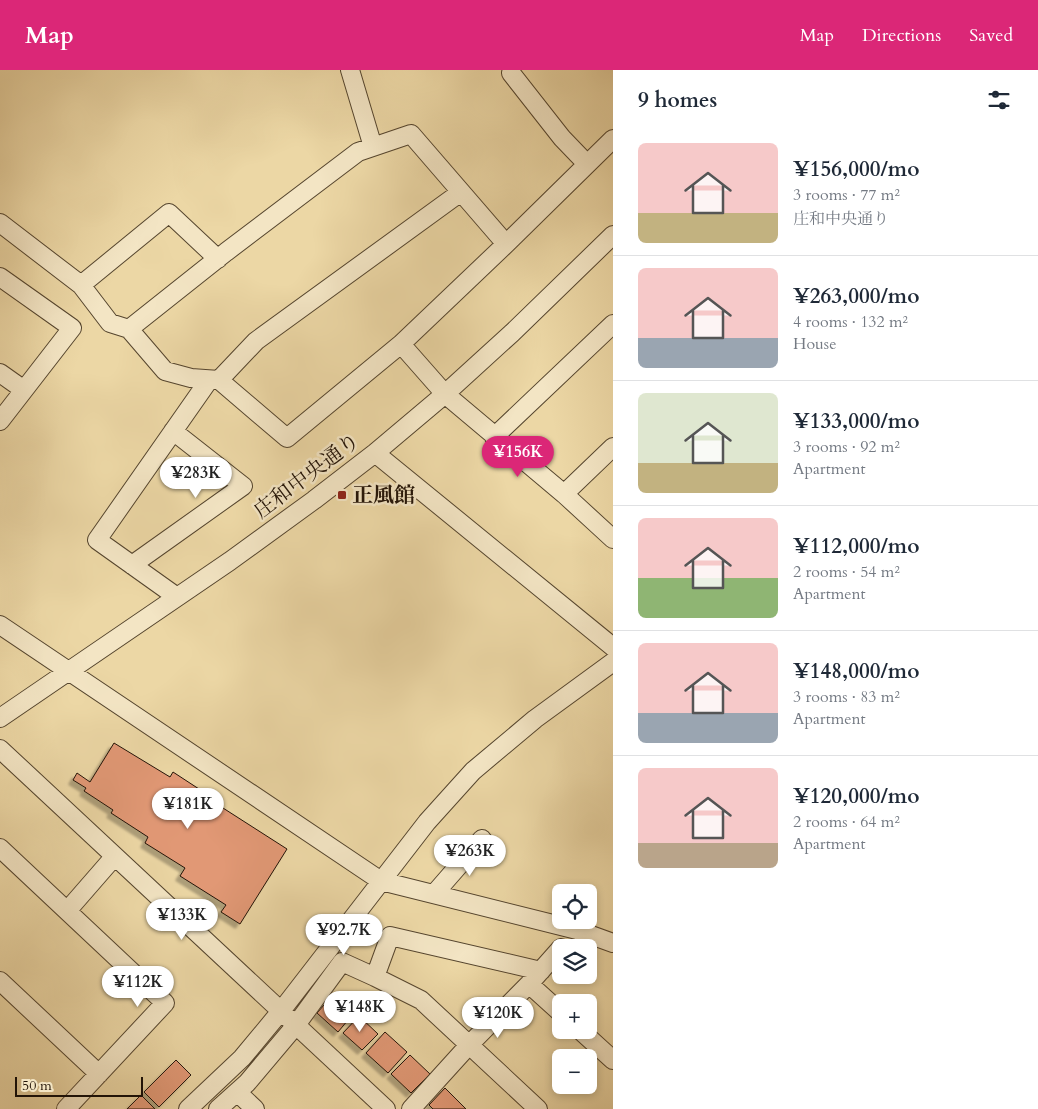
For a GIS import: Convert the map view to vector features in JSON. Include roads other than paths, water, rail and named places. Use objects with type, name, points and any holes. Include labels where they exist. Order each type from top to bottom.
[{"type":"street","points":[[350,70],[373,147]]},
{"type":"street","points":[[511,73],[562,138],[587,164]]},
{"type":"street","points":[[129,329],[358,152],[411,134],[506,244]]},
{"type":"street","points":[[0,223],[81,285],[110,323],[129,329],[165,371],[191,378],[214,380],[287,438],[400,344],[613,139]]},
{"type":"street","points":[[177,597],[97,540],[173,431],[214,380],[256,340],[461,192]]},
{"type":"street","points":[[81,285],[170,213],[218,259]]},
{"type":"street","name":"庄和中央通り","points":[[0,718],[307,506],[375,453],[512,333],[613,235]]},
{"type":"street","points":[[0,277],[72,328],[0,421]]},
{"type":"street","points":[[494,437],[613,324]]},
{"type":"street","points":[[400,344],[444,394],[564,494],[613,538]]},
{"type":"street","points":[[0,373],[24,390]]},
{"type":"street","points":[[132,566],[243,486],[173,431]]},
{"type":"street","points":[[564,494],[613,447]]},
{"type":"street","points":[[375,453],[613,647]]},
{"type":"street","points":[[0,626],[381,881],[577,930],[613,943]]},
{"type":"street","points":[[188,1109],[242,1058],[281,1011],[427,822],[473,771],[535,719],[613,662]]},
{"type":"street","points":[[0,749],[386,1109]]},
{"type":"street","points":[[434,894],[482,839]]},
{"type":"street","points":[[0,848],[165,1003],[66,1109]]},
{"type":"street","points":[[67,911],[114,857]]},
{"type":"street","points":[[569,939],[577,930]]},
{"type":"street","points":[[375,977],[390,936],[535,977],[552,1001]]},
{"type":"street","points":[[411,1109],[552,958]]},
{"type":"street","points":[[218,1109],[247,1083],[296,1026],[342,962],[421,1000],[538,1109]]},
{"type":"street","points":[[0,980],[99,1074]]},
{"type":"street","points":[[590,1039],[613,1060]]},
{"type":"street","points":[[237,1092],[255,1109]]},
{"type":"place","name":"正風館","points":[[342,495]]}]
